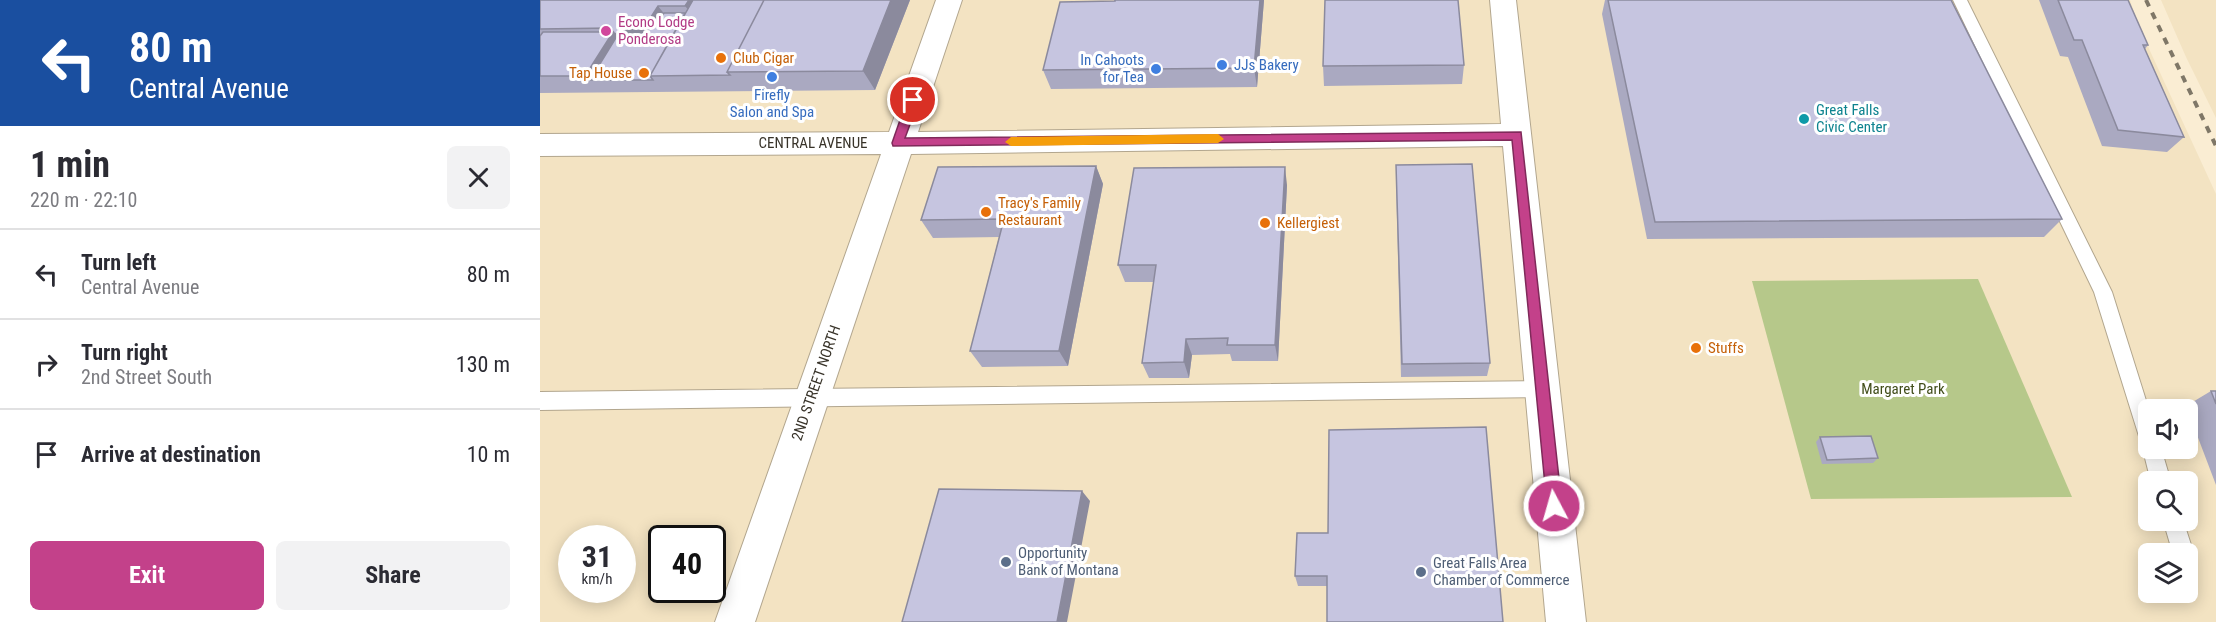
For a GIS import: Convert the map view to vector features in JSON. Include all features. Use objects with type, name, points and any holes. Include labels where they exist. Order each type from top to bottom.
[{"type":"street","name":"2ND STREET NORTH","points":[[735,622],[949,0]]},
{"type":"street","points":[[1503,0],[1566,622]]},
{"type":"street","name":"CENTRAL AVENUE","points":[[540,145],[1517,135]]},
{"type":"lane","points":[[1960,0],[2103,292],[2138,406]]},
{"type":"lane","points":[[540,401],[1543,389]]},
{"type":"shaded area","points":[[540,0],[2130,0],[2139,27],[2216,194],[2216,622],[540,622]]},
{"type":"shaded area","points":[[2161,0],[2216,0],[2216,118],[2186,57]]},
{"type":"green space","name":"Margaret Park","points":[[1978,279],[2072,497],[1811,499],[1752,281]]},
{"type":"building","points":[[540,0],[689,0],[685,6],[658,6],[651,17],[615,34],[610,28],[540,29]]},
{"type":"building","points":[[693,0],[764,0],[727,72],[730,75],[650,76]]},
{"type":"building","points":[[764,0],[891,0],[863,71],[727,72]]},
{"type":"building","points":[[1260,0],[1254,68],[1043,70],[1060,2]]},
{"type":"building","points":[[1325,0],[1458,0],[1464,65],[1323,66]]},
{"type":"building","name":"Great Falls Civic Center","points":[[1608,0],[1951,0],[2062,219],[1655,222]]},
{"type":"building","points":[[2058,0],[2128,0],[2148,45],[2143,45],[2184,137],[2118,130],[2082,40],[2074,40]]},
{"type":"building","points":[[664,13],[685,13],[650,76],[653,80],[590,80],[617,36],[622,42],[658,25]]},
{"type":"building","points":[[543,32],[613,32],[585,76],[540,76],[540,36]]},
{"type":"building","points":[[1472,164],[1490,363],[1402,364],[1396,165]]},
{"type":"building","points":[[1096,166],[1059,351],[970,351],[1004,219],[921,220],[938,167]]},
{"type":"building","points":[[1285,167],[1275,345],[1227,345],[1228,338],[1186,339],[1184,362],[1142,363],[1156,265],[1118,265],[1134,168]]},
{"type":"building","points":[[2211,391],[2216,391],[2216,404]]},
{"type":"building","points":[[1486,427],[1503,622],[1327,622],[1327,576],[1295,576],[1297,533],[1328,533],[1329,430]]},
{"type":"building","points":[[1871,436],[1878,458],[1827,460],[1820,437]]},
{"type":"building","name":"Opportunity Bank of Montana","points":[[939,489],[1082,491],[1057,622],[902,622]]},
{"type":"railway","points":[[2146,0],[2216,146]]},
{"type":"slow traffic","points":[[1011,142],[1218,139]]},
{"type":"place","name":"Econo Lodge Ponderosa","points":[[606,31]]},
{"type":"place","name":"Club Cigar","points":[[721,58]]},
{"type":"place","name":"JJs Bakery","points":[[1222,65]]},
{"type":"place","name":"In Cahoots for Tea","points":[[1156,69]]},
{"type":"place","name":"Tap House","points":[[644,73]]},
{"type":"place","name":"Firefly Salon and Spa","points":[[772,77]]},
{"type":"place","name":"Great Falls Civic Center","points":[[1804,119]]},
{"type":"place","name":"Tracy's Family Restaurant","points":[[986,212]]},
{"type":"place","name":"Kellergiest","points":[[1265,223]]},
{"type":"place","name":"Stuffs","points":[[1696,348]]},
{"type":"place","name":"Opportunity Bank of Montana","points":[[1006,562]]},
{"type":"place","name":"Great Falls Area Chamber of Commerce","points":[[1421,572]]},
{"type":"route","points":[[913,100],[898,143],[1517,135],[1554,506]]}]
